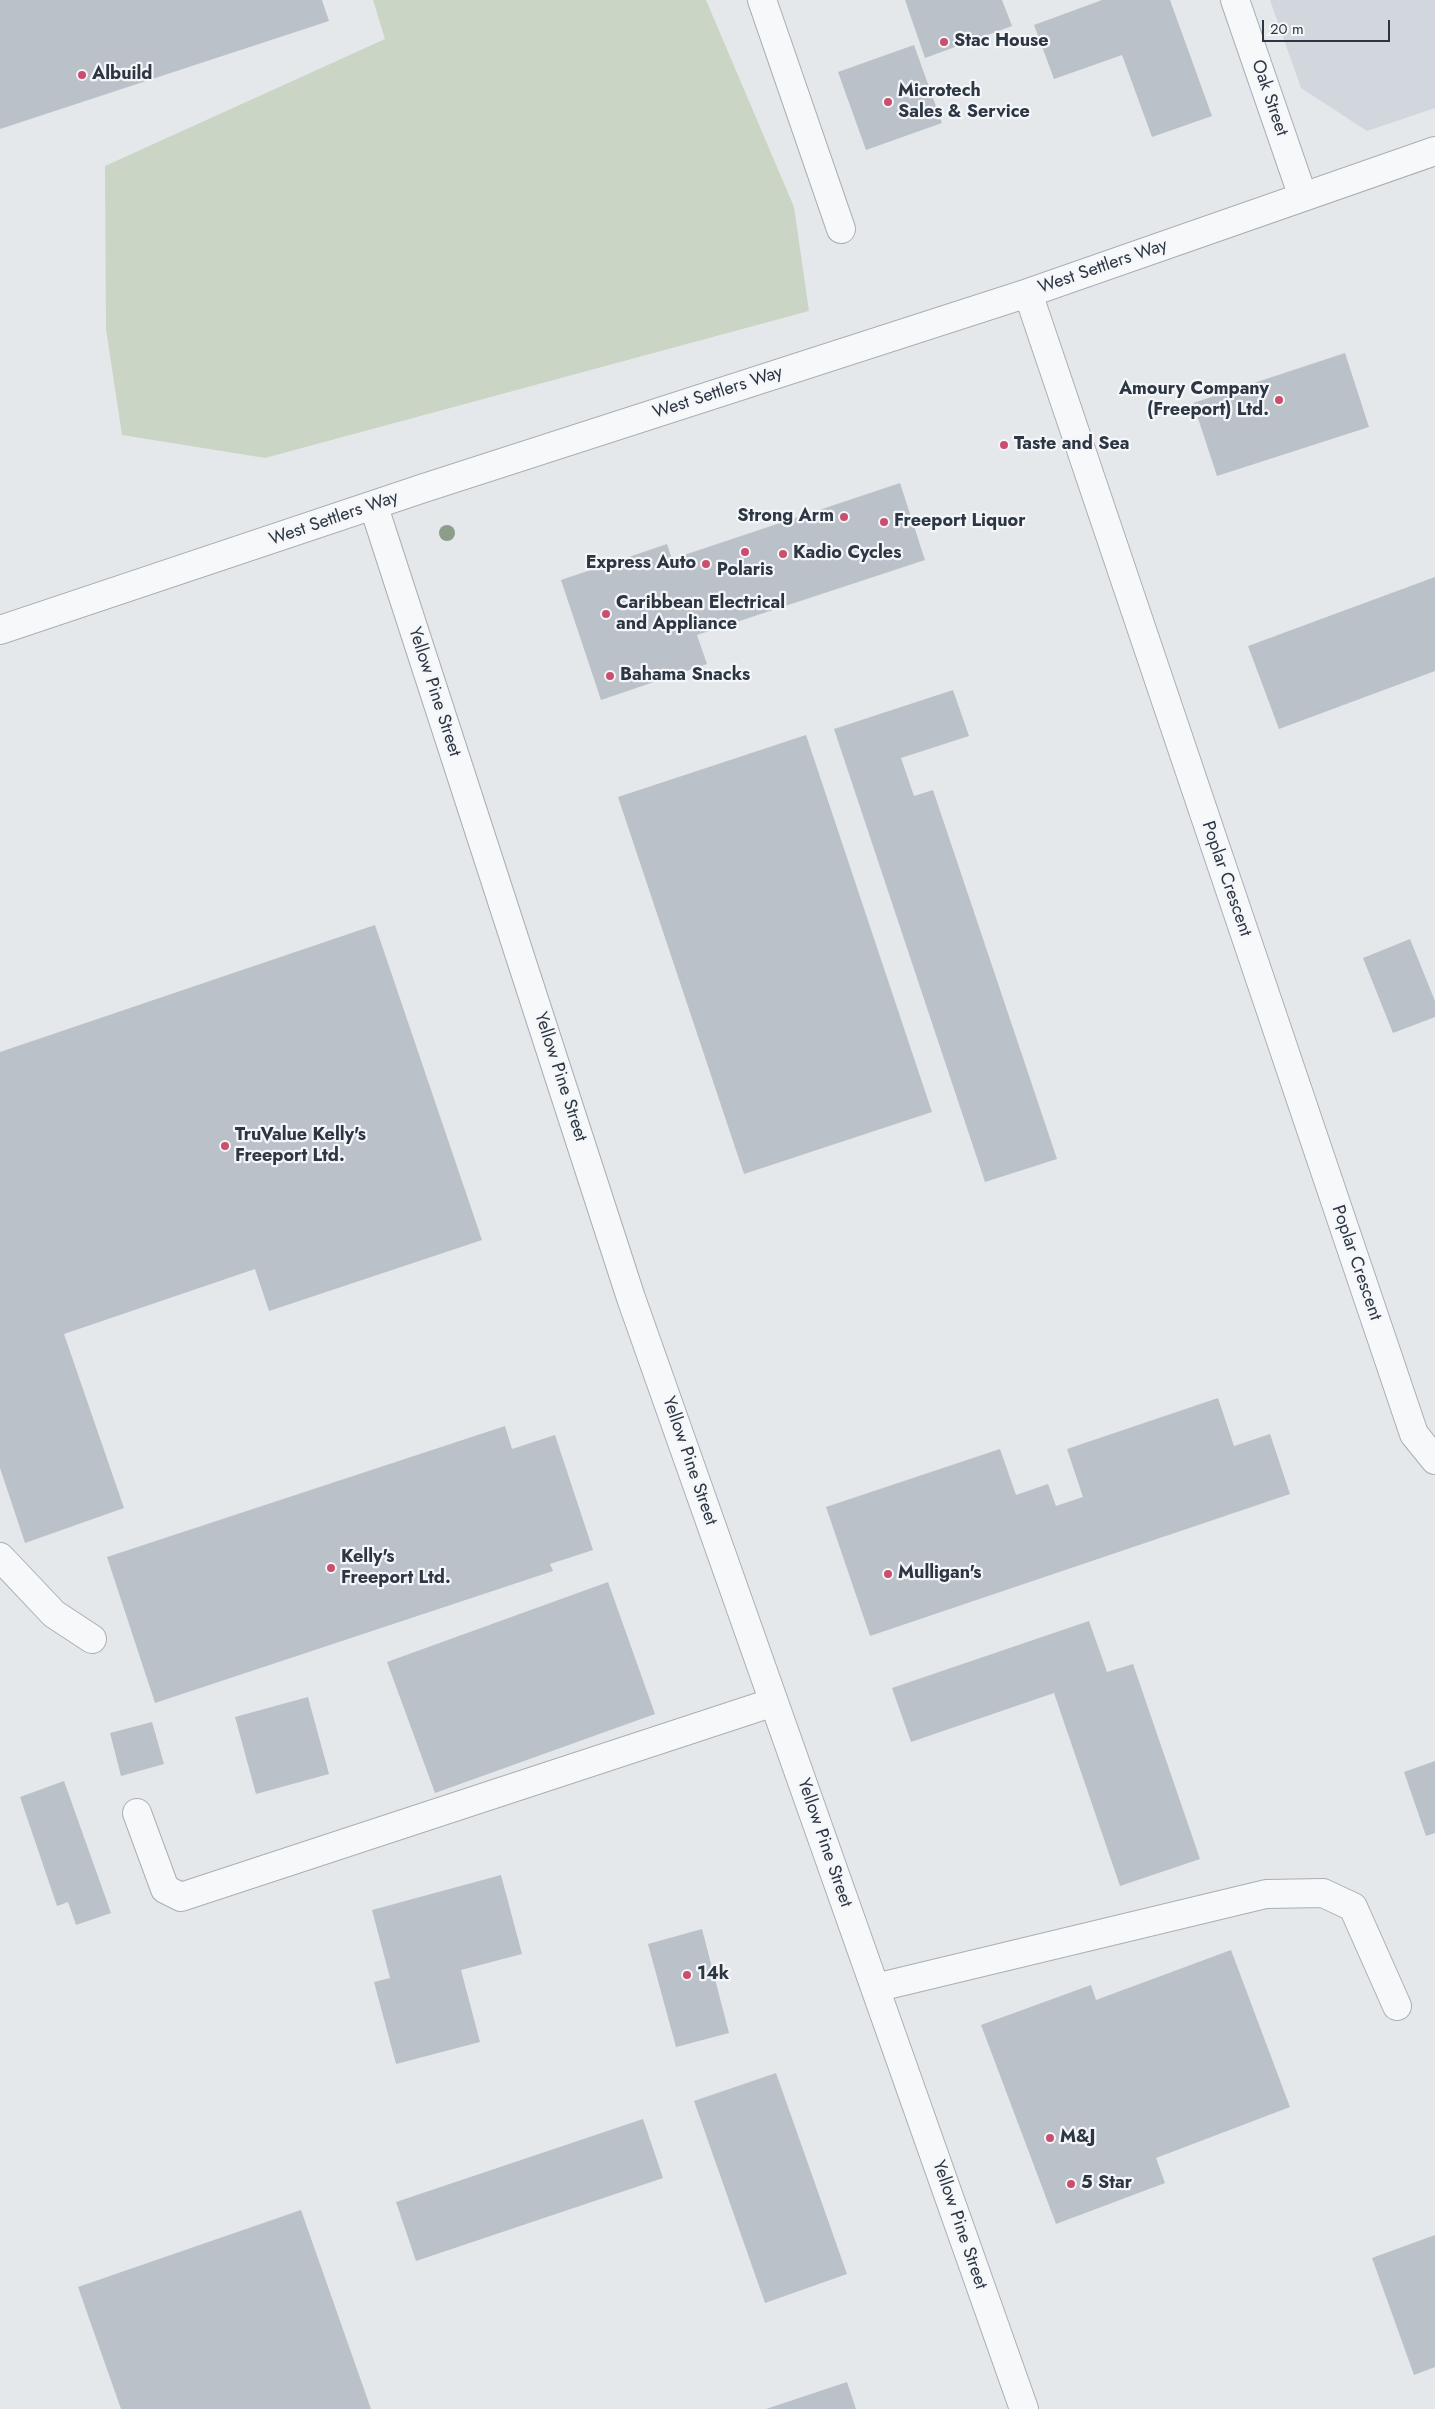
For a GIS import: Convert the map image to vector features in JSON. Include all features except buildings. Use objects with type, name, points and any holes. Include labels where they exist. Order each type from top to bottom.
[{"type":"street","points":[[762,0],[841,229]]},
{"type":"street","name":"Oak Street","points":[[1235,0],[1303,197]]},
{"type":"street","name":"West Settlers Way","points":[[0,630],[374,507],[443,482],[1028,293],[1435,151]]},
{"type":"street","name":"Poplar Crescent","points":[[1028,293],[1414,1434],[1435,1460]]},
{"type":"street","name":"Yellow Pine Street","points":[[374,507],[632,1298],[1024,2409]]},
{"type":"street","points":[[0,1557],[54,1614],[92,1639]]},
{"type":"street","points":[[137,1813],[165,1888],[181,1897],[774,1702]]},
{"type":"street","points":[[875,1988],[1266,1894],[1323,1893],[1353,1907],[1397,2006]]},
{"type":"shaded area","points":[[1270,0],[1435,0],[1435,108],[1367,131],[1301,88]]},
{"type":"green space","points":[[373,0],[706,0],[794,207],[809,311],[265,458],[122,435],[106,329],[105,166],[385,39]]},
{"type":"place","name":"Stac House","points":[[944,42]]},
{"type":"place","name":"Albuild","points":[[82,75]]},
{"type":"place","name":"Microtech Sales & Service","points":[[888,102]]},
{"type":"place","name":"Amoury Company (Freeport) Ltd.","points":[[1279,400]]},
{"type":"place","name":"Taste and Sea","points":[[1004,445]]},
{"type":"place","name":"Strong Arm","points":[[844,517]]},
{"type":"place","name":"Freeport Liquor","points":[[884,522]]},
{"type":"place","name":"Polaris","points":[[745,552]]},
{"type":"place","name":"Kadio Cycles","points":[[783,554]]},
{"type":"place","name":"Express Auto","points":[[706,564]]},
{"type":"place","name":"Caribbean Electrical and Appliance","points":[[606,614]]},
{"type":"place","name":"Bahama Snacks","points":[[610,676]]},
{"type":"place","name":"TruValue Kelly's Freeport Ltd.","points":[[225,1146]]},
{"type":"place","name":"Kelly's Freeport Ltd.","points":[[331,1568]]},
{"type":"place","name":"Mulligan's","points":[[888,1574]]},
{"type":"place","name":"14k","points":[[687,1975]]},
{"type":"place","name":"M&J","points":[[1050,2138]]},
{"type":"place","name":"5 Star","points":[[1071,2184]]}]
